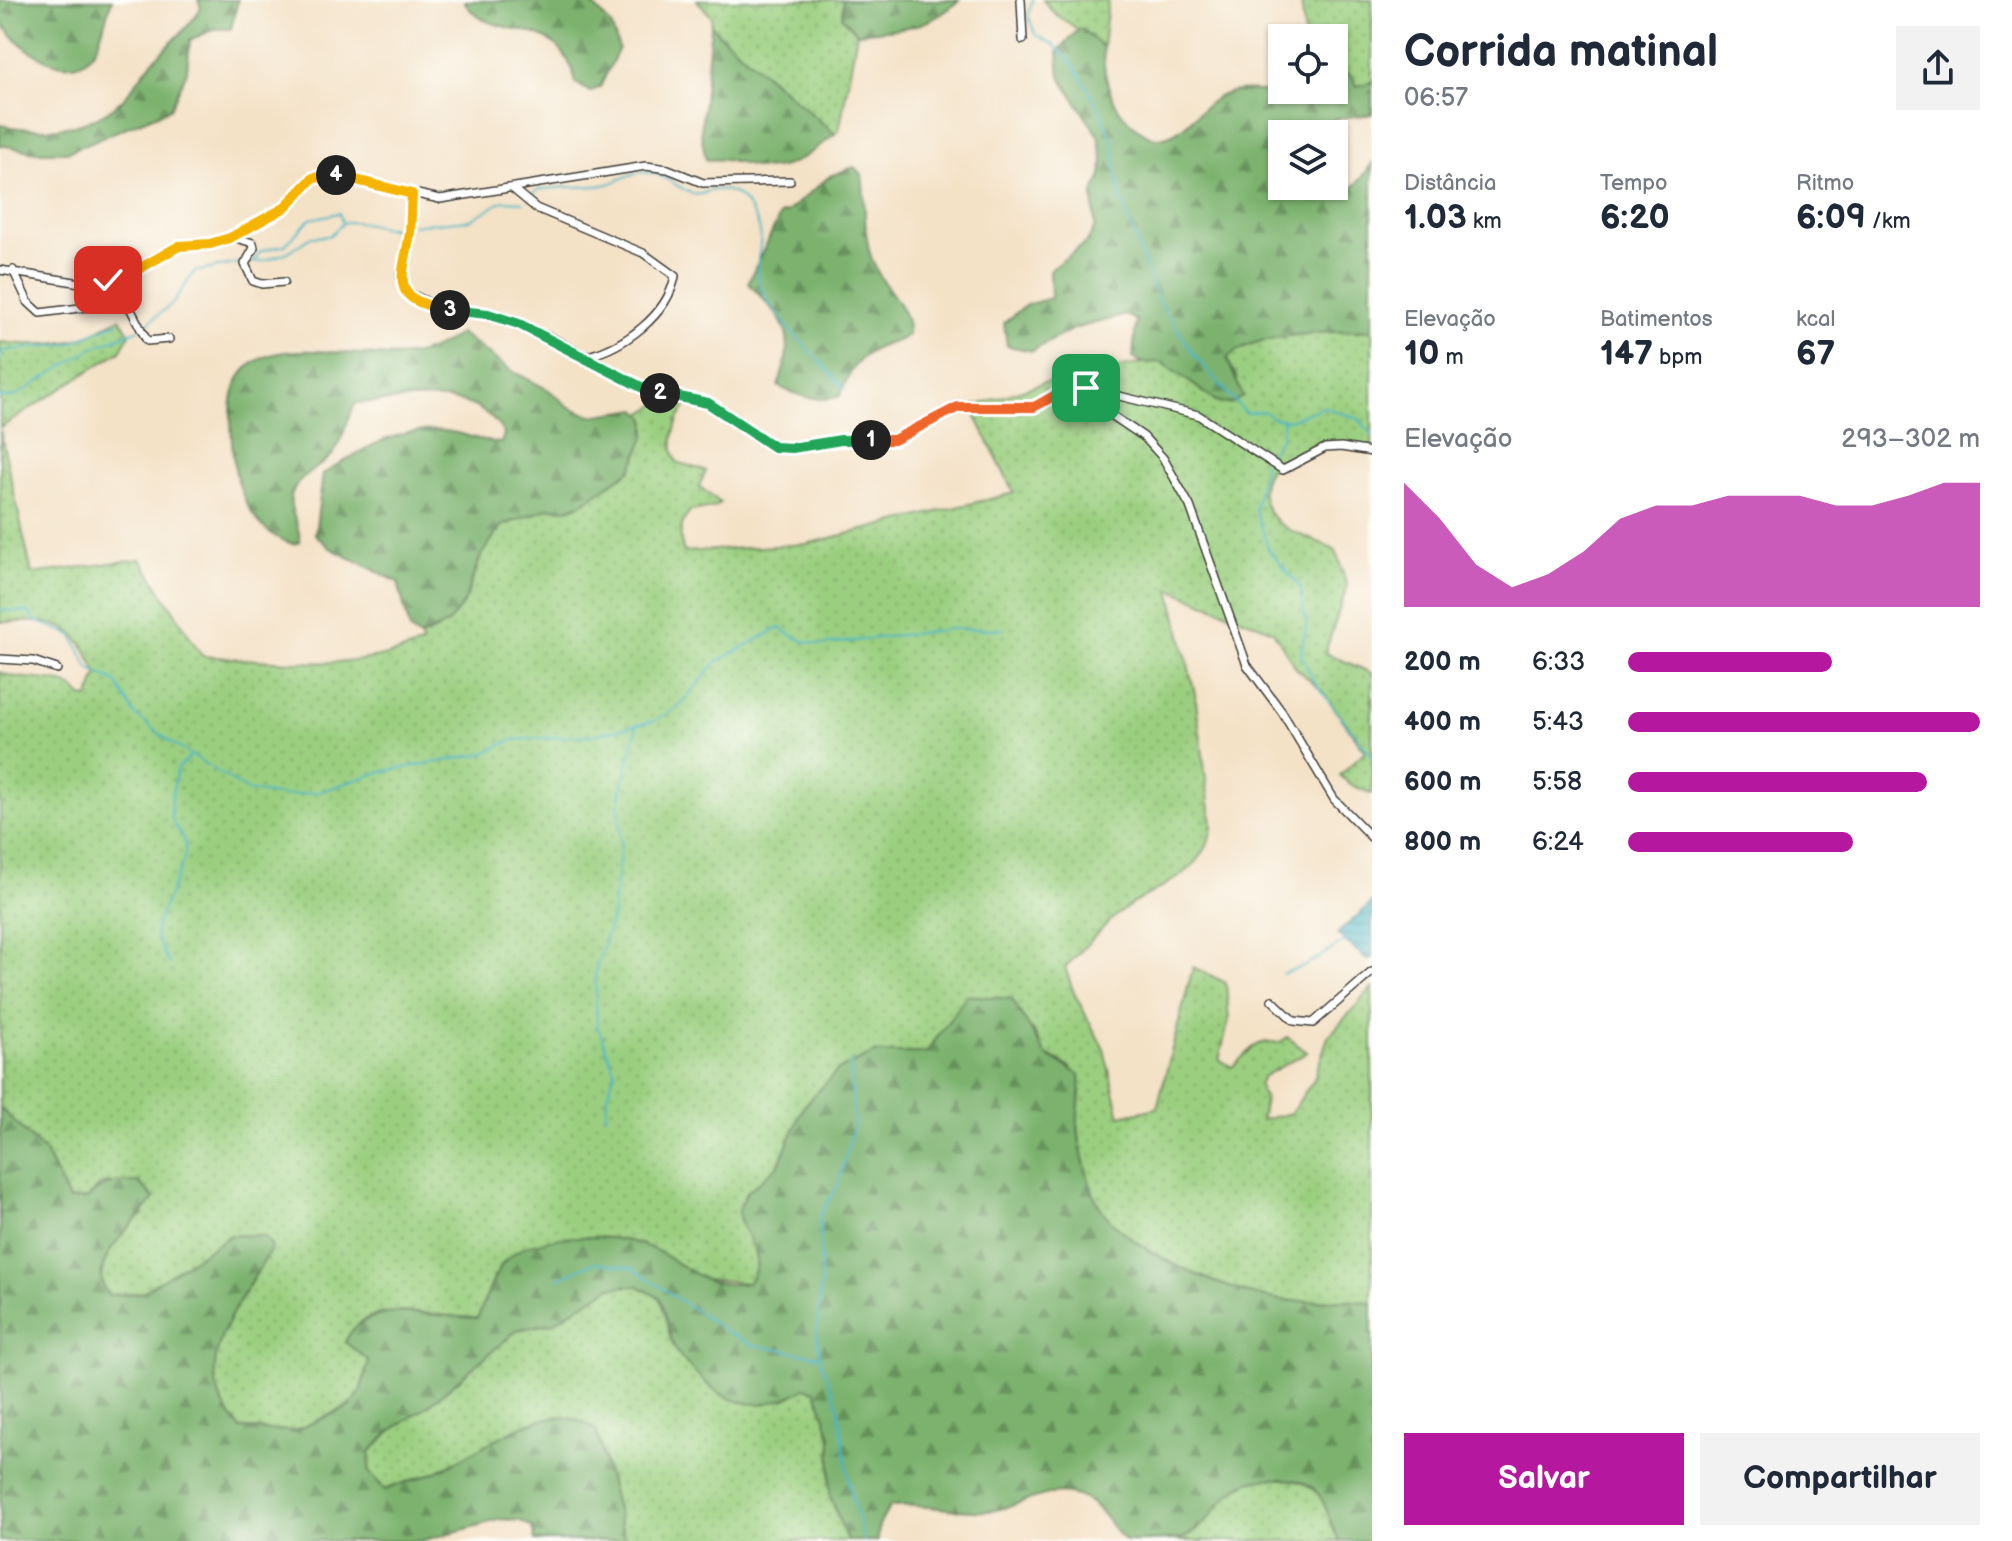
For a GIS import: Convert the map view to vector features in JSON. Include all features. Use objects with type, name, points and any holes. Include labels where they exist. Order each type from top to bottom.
[{"type":"street","points":[[1021,0],[1023,40]]},
{"type":"street","points":[[0,270],[59,281],[98,283],[132,273],[179,246],[210,244],[233,237],[284,208],[318,175],[346,176],[412,194],[450,198],[646,166],[668,169],[703,183],[790,181]]},
{"type":"street","points":[[513,189],[536,208],[638,250],[675,276],[667,302],[658,315],[609,350],[588,356]]},
{"type":"street","points":[[412,194],[410,233],[400,276],[404,290],[440,308],[504,318],[588,356],[643,388],[708,403],[763,442],[784,449],[829,440],[894,440],[946,410],[958,407],[1034,407],[1073,389],[1097,388],[1186,410],[1208,420],[1283,470],[1325,448],[1372,452]]},
{"type":"street","points":[[233,237],[253,243],[254,248],[245,264],[253,281],[262,284],[284,282]]},
{"type":"street","points":[[13,270],[28,302],[40,313],[129,306],[147,341],[169,339]]},
{"type":"street","points":[[1073,389],[1144,437],[1163,458],[1190,506],[1247,665],[1282,712],[1334,799],[1372,838]]},
{"type":"street","points":[[0,659],[33,661],[57,669]]},
{"type":"street","points":[[1272,1000],[1294,1021],[1313,1023],[1372,972]]},
{"type":"green space","points":[[0,0],[112,0],[92,53],[77,64],[65,65],[40,57],[16,39],[0,20]]},
{"type":"green space","points":[[198,0],[238,0],[231,29],[215,29],[190,40],[187,71],[170,109],[67,152],[36,152],[0,145],[0,125],[31,129],[64,127],[80,124],[109,110],[126,96],[152,62],[190,23],[201,8]]},
{"type":"green space","points":[[589,0],[611,25],[619,48],[600,87],[590,92],[576,83],[567,60],[555,45],[540,36],[490,23],[476,15],[464,1]]},
{"type":"green space","points":[[697,0],[843,0],[842,17],[857,33],[839,131],[835,134],[719,34],[711,25],[712,17]]},
{"type":"green space","points":[[843,0],[959,0],[936,18],[924,23],[857,33],[842,17]]},
{"type":"green space","points":[[1043,0],[1108,0],[1103,47],[1054,13]]},
{"type":"green space","points":[[1301,0],[1372,0],[1372,82],[1356,86],[1348,78],[1348,24],[1304,24]]},
{"type":"green space","points":[[711,25],[835,134],[806,156],[785,166],[763,168],[706,160],[701,133]]},
{"type":"green space","points":[[1080,28],[1103,47],[1107,81],[1115,102],[1137,128],[1156,138],[1178,131],[1216,98],[1232,92],[1268,92],[1268,104],[1348,104],[1348,74],[1356,86],[1372,82],[1372,114],[1333,120],[1268,120],[1268,200],[1348,200],[1348,190],[1361,179],[1372,163],[1372,330],[1273,338],[1238,350],[1227,359],[1243,396],[1231,404],[1216,401],[1162,362],[1144,363],[1133,358],[1136,320],[1126,315],[1073,329],[1032,351],[1007,346],[1004,323],[1026,305],[1051,298],[1050,270],[1088,241],[1095,227],[1093,194],[1101,178],[1103,160],[1098,135],[1060,77],[1058,51]]},
{"type":"green space","points":[[854,167],[862,175],[871,258],[902,308],[908,335],[862,358],[851,371],[840,396],[825,399],[809,397],[778,386],[787,352],[785,329],[772,308],[748,283],[781,213],[786,213],[830,176]]},
{"type":"green space","points":[[120,318],[130,334],[120,351],[0,428],[0,342],[65,342],[85,337]]},
{"type":"green space","points":[[1372,330],[1372,449],[1335,444],[1277,461],[1266,477],[1263,496],[1267,509],[1282,525],[1336,551],[1347,586],[1325,653],[1372,673],[1372,794],[1349,784],[1340,775],[1365,751],[1322,691],[1296,668],[1273,631],[1170,589],[1195,694],[1212,825],[1208,843],[1189,869],[1118,914],[1065,967],[1074,993],[1104,1049],[1120,1116],[1157,1108],[1193,967],[1226,983],[1229,1020],[1219,1060],[1232,1067],[1257,1045],[1279,1043],[1287,1037],[1307,1052],[1263,1077],[1259,1085],[1265,1099],[1261,1120],[1291,1113],[1314,1079],[1328,1037],[1372,988],[1372,1304],[1292,1301],[1259,1296],[1176,1265],[1124,1233],[1106,1215],[1091,1188],[1079,1134],[1079,1091],[1070,1067],[1046,1055],[1033,1030],[967,995],[926,1053],[874,1053],[804,1106],[778,1166],[748,1192],[742,1227],[751,1241],[757,1261],[748,1283],[696,1278],[646,1246],[501,1266],[478,1318],[400,1312],[371,1316],[361,1322],[345,1342],[369,1361],[360,1392],[351,1405],[294,1431],[241,1429],[224,1406],[216,1382],[216,1359],[222,1336],[272,1247],[264,1236],[231,1235],[141,1293],[108,1295],[102,1273],[105,1261],[118,1239],[144,1214],[139,1182],[101,1184],[87,1199],[69,1200],[45,1152],[0,1108],[0,672],[21,678],[54,681],[89,698],[97,674],[81,643],[61,627],[35,622],[0,622],[0,430],[32,574],[141,559],[202,656],[286,662],[343,662],[397,653],[423,643],[420,637],[437,630],[464,603],[484,549],[501,526],[549,508],[567,509],[581,504],[630,470],[646,419],[642,414],[668,397],[687,400],[688,404],[674,432],[673,447],[677,462],[706,471],[699,486],[720,503],[715,507],[690,511],[681,530],[684,552],[806,544],[1014,493],[971,407],[1043,383],[1153,361],[1162,362],[1216,401],[1231,404],[1237,378],[1227,359],[1238,350],[1273,338]]},
{"type":"green space","points":[[460,333],[510,370],[549,390],[569,407],[591,416],[638,409],[646,419],[646,435],[631,470],[581,504],[567,509],[549,508],[501,526],[480,557],[464,603],[447,624],[420,637],[410,630],[398,582],[330,548],[315,534],[323,474],[366,449],[411,432],[445,431],[501,443],[504,434],[491,417],[457,401],[416,399],[356,403],[333,454],[304,476],[292,493],[291,504],[300,542],[293,544],[267,530],[254,516],[245,499],[234,464],[231,419],[236,386],[250,365],[272,355],[299,351],[390,356],[416,354],[439,346]]},
{"type":"green space","points":[[967,995],[1012,999],[1046,1055],[1080,1075],[1078,1124],[1086,1169],[1094,1195],[1105,1214],[1124,1233],[1175,1265],[1259,1296],[1292,1301],[1372,1304],[1372,1541],[1340,1541],[1325,1506],[1312,1487],[1305,1483],[1261,1479],[1233,1491],[1206,1521],[1181,1539],[1125,1541],[1093,1504],[1077,1496],[1055,1493],[988,1511],[890,1506],[879,1525],[878,1541],[847,1541],[830,1495],[831,1436],[816,1391],[805,1388],[777,1401],[763,1403],[736,1401],[723,1395],[679,1355],[660,1298],[638,1286],[611,1287],[552,1323],[517,1330],[429,1405],[392,1430],[370,1452],[369,1472],[385,1490],[438,1471],[496,1439],[539,1420],[560,1417],[579,1421],[597,1432],[625,1541],[535,1541],[532,1527],[521,1521],[502,1519],[421,1541],[0,1541],[0,1108],[45,1152],[69,1200],[87,1199],[104,1186],[123,1182],[139,1182],[154,1198],[107,1255],[102,1282],[108,1295],[141,1293],[231,1235],[264,1236],[272,1247],[222,1336],[216,1359],[216,1382],[224,1406],[241,1429],[294,1431],[351,1406],[360,1392],[369,1361],[345,1342],[355,1328],[385,1314],[477,1318],[504,1262],[533,1244],[572,1237],[631,1241],[660,1252],[704,1279],[731,1284],[748,1283],[755,1272],[756,1254],[738,1210],[747,1192],[778,1166],[804,1106],[838,1070],[874,1053],[926,1053]]},
{"type":"green space","points":[[626,1284],[638,1286],[660,1298],[674,1347],[708,1385],[785,1400],[805,1387],[816,1391],[831,1436],[830,1495],[847,1541],[625,1541],[597,1432],[560,1416],[529,1423],[438,1471],[384,1490],[369,1473],[370,1452],[392,1430],[429,1405],[517,1330],[552,1323],[611,1287]]},
{"type":"green space","points":[[1253,1479],[1292,1480],[1309,1486],[1323,1500],[1340,1541],[1178,1541],[1198,1527],[1224,1497]]},
{"type":"water","points":[[1372,903],[1372,958],[1367,959],[1337,934]]},
{"type":"waterway","points":[[1033,0],[1028,15],[1035,34],[1054,45],[1073,64],[1099,108],[1113,144],[1119,192],[1157,298],[1195,356],[1245,413],[1263,411],[1273,418],[1289,420],[1323,407],[1359,419],[1372,435]]},
{"type":"waterway","points":[[529,199],[537,190],[604,185],[640,172],[660,176],[695,195],[726,190],[739,196],[759,228],[757,269],[760,285],[768,300],[844,389]]},
{"type":"waterway","points":[[413,225],[470,220],[503,201],[524,202]]},
{"type":"waterway","points":[[253,262],[261,251],[285,245],[310,219],[339,213],[342,222]]},
{"type":"waterway","points":[[343,223],[407,227]]},
{"type":"waterway","points":[[249,262],[264,261],[288,252],[311,237],[329,236],[342,224]]},
{"type":"waterway","points":[[144,326],[174,302],[194,272],[243,262]]},
{"type":"waterway","points":[[0,360],[2,351],[69,344],[118,322]]},
{"type":"waterway","points":[[0,398],[14,397],[93,348],[139,329]]},
{"type":"waterway","points":[[1268,457],[1281,438],[1283,420]]},
{"type":"waterway","points":[[1264,463],[1255,510],[1269,550],[1301,588],[1306,626],[1301,655],[1315,683],[1372,756]]},
{"type":"waterway","points":[[0,610],[28,612],[36,621],[72,635],[89,668],[116,682],[135,715],[169,741],[248,791],[284,796],[319,792],[380,772],[483,754],[511,740],[593,735],[654,721],[679,707],[716,662],[779,628],[803,641],[822,645],[950,629],[1004,629]]},
{"type":"waterway","points":[[606,1116],[607,1095],[615,1072],[597,1025],[595,972],[612,917],[621,843],[618,805],[637,725]]},
{"type":"waterway","points":[[169,964],[157,938],[156,928],[185,853],[183,837],[172,819],[171,807],[177,769],[190,757]]},
{"type":"waterway","points":[[1282,974],[1305,966],[1347,940]]},
{"type":"waterway","points":[[850,1061],[854,1124],[839,1183],[820,1216],[821,1282],[817,1333],[821,1361],[838,1405],[850,1487],[864,1541]]},
{"type":"waterway","points":[[557,1279],[595,1262],[632,1268],[729,1333],[753,1345],[819,1356]]},
{"type":"route","points":[[108,280],[132,273],[179,246],[219,242],[257,225],[284,208],[306,183],[318,175],[346,176],[412,194],[410,233],[400,276],[404,290],[440,308],[504,318],[588,356],[643,388],[708,403],[774,447],[801,447],[820,441],[894,440],[946,410],[987,406],[1034,407],[1061,392],[1086,388]]}]
